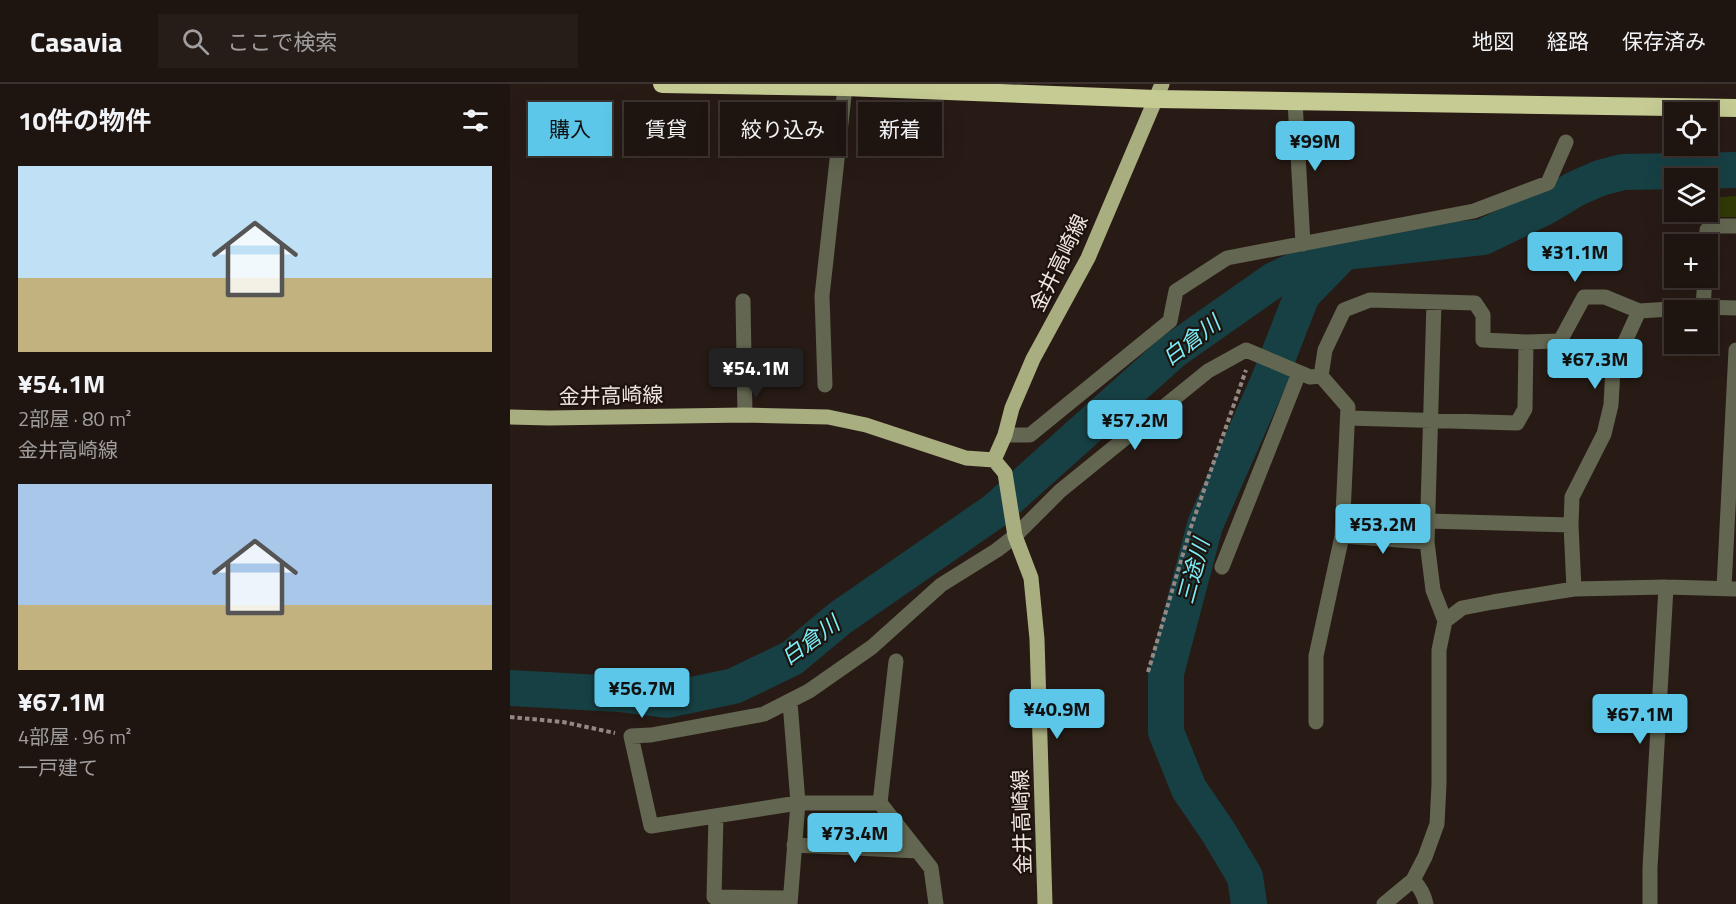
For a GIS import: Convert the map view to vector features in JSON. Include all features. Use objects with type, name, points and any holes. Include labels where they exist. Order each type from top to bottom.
[{"type":"highway","points":[[662,84],[1158,92],[1295,101],[1736,108]]},
{"type":"main road","name":"金井高崎線","points":[[994,460],[1005,435],[1012,408],[1033,359],[1088,258],[1158,92]]},
{"type":"main road","name":"金井高崎線","points":[[510,417],[745,415],[828,417],[866,425],[966,458],[994,460],[1005,473],[1014,530],[1031,578],[1037,639],[1045,904]]},
{"type":"street","points":[[825,385],[822,296],[845,87]]},
{"type":"street","points":[[1295,101],[1303,244]]},
{"type":"street","points":[[1005,435],[1030,435],[1170,321],[1176,291],[1227,258],[1474,211],[1548,183],[1566,142]]},
{"type":"street","points":[[1707,234],[1707,230],[1714,226],[1736,226]]},
{"type":"street","points":[[1321,376],[1326,350],[1344,310],[1370,300],[1475,303],[1483,315],[1483,340],[1526,342],[1560,341],[1584,297],[1605,297],[1639,311],[1664,309]]},
{"type":"street","points":[[742,301],[745,415]]},
{"type":"street","points":[[1384,904],[1413,880],[1425,857],[1437,824],[1439,650],[1444,621],[1433,590],[1427,542],[1434,302]]},
{"type":"street","points":[[1718,307],[1736,308]]},
{"type":"street","points":[[1574,590],[1572,497],[1604,435],[1611,405],[1613,368],[1639,311]]},
{"type":"street","points":[[1348,418],[1517,423],[1525,409],[1526,342]]},
{"type":"street","points":[[880,803],[798,802],[651,826],[630,736],[651,735],[764,714],[809,691],[872,647],[941,585],[997,550],[1014,530],[1208,371],[1246,350],[1310,377],[1321,376]]},
{"type":"street","points":[[1444,621],[1462,609],[1574,590],[1666,587],[1730,589],[1736,350]]},
{"type":"street","points":[[1222,567],[1299,373]]},
{"type":"street","points":[[1316,722],[1316,656],[1342,536],[1348,418],[1348,407],[1321,376]]},
{"type":"street","points":[[1428,521],[1571,525]]},
{"type":"street","points":[[1342,536],[1427,542]]},
{"type":"street","points":[[1650,904],[1650,868],[1666,587]]},
{"type":"street","points":[[896,661],[880,803],[931,868],[936,904]]},
{"type":"street","points":[[716,816],[714,897],[790,901],[798,802],[790,702]]},
{"type":"street","points":[[794,845],[918,851]]},
{"type":"street","points":[[1413,880],[1424,894],[1426,904]]},
{"type":"path","points":[[1148,672],[1191,527],[1255,353]]},
{"type":"path","points":[[510,717],[563,722],[630,736]]},
{"type":"green space","points":[[1736,196],[1736,217],[1718,217],[1718,197]]},
{"type":"waterway","name":"白倉川","points":[[510,688],[619,694],[667,700],[734,686],[792,658],[840,618],[996,510],[1173,351],[1274,280],[1315,261],[1344,252],[1483,237],[1545,207],[1575,189],[1600,178],[1623,172],[1736,170]]},
{"type":"waterway","name":"三途川","points":[[1249,904],[1245,877],[1189,789],[1166,732],[1166,673],[1205,525],[1269,380],[1302,295],[1336,260]]}]
